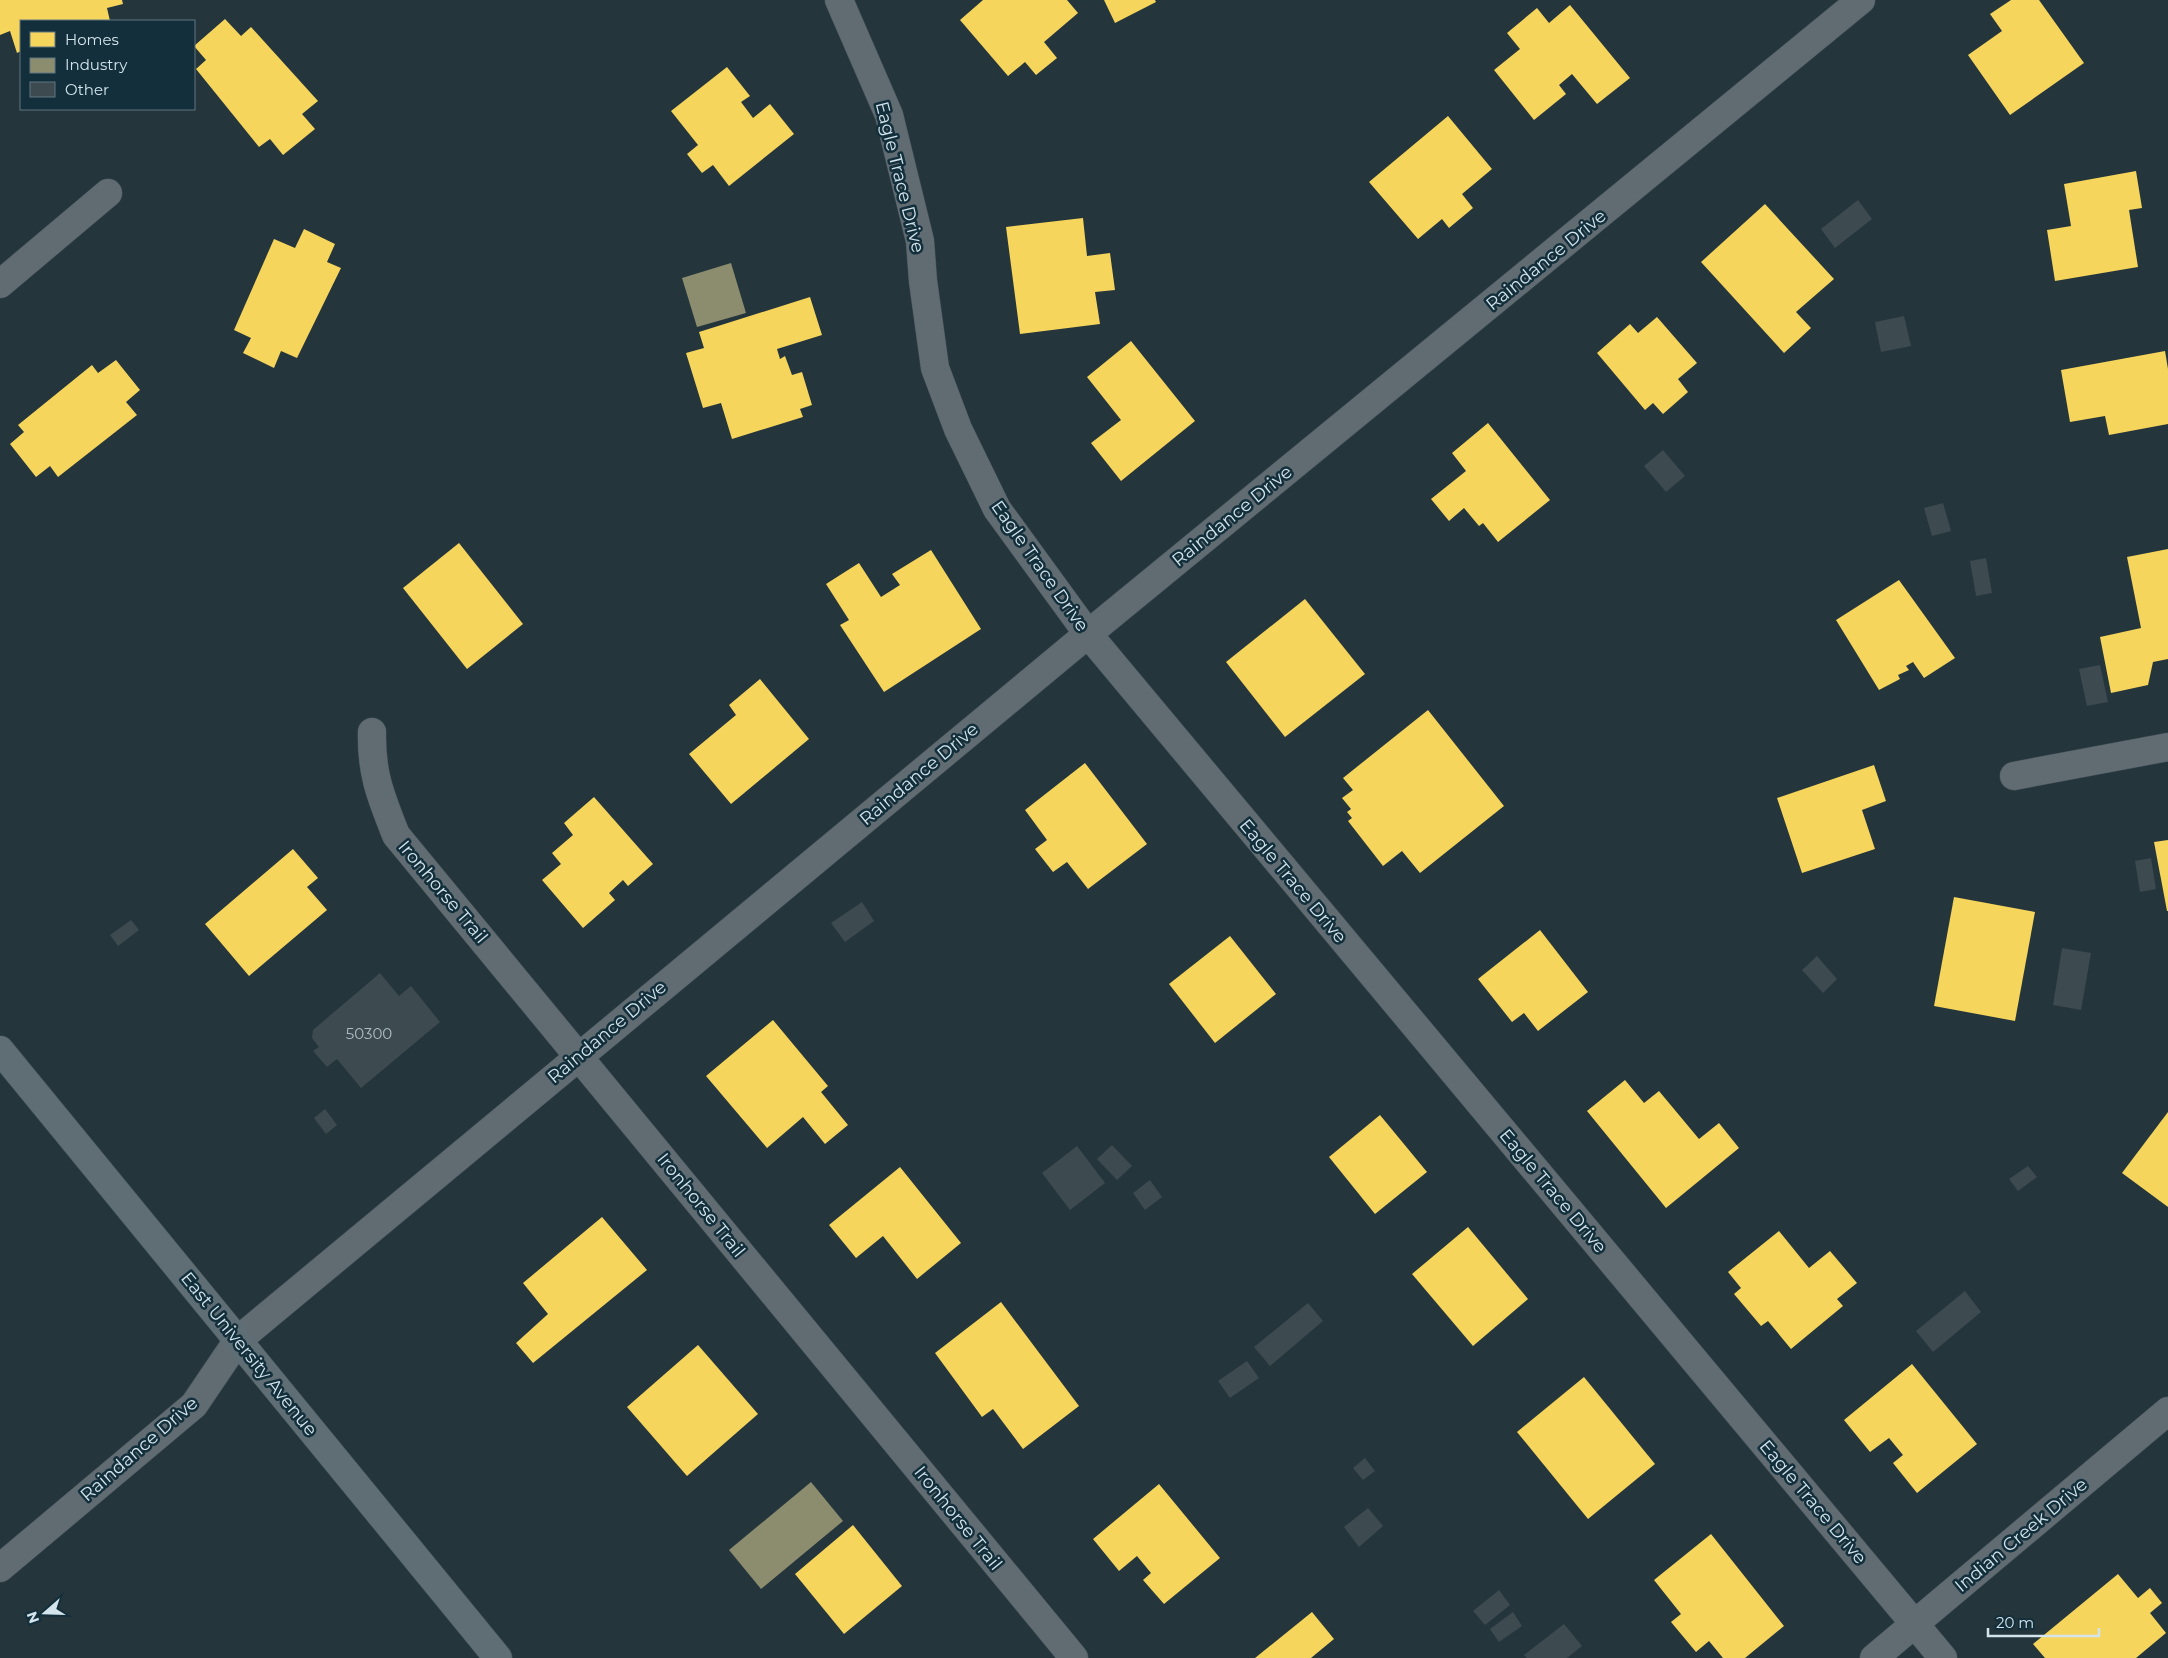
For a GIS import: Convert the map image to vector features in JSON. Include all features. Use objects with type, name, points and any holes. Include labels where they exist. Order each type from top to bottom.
[{"type":"main road","name":"East University Avenue","points":[[0,1050],[498,1658]]},
{"type":"street","name":"Eagle Trace Drive","points":[[839,0],[889,115],[920,241],[923,281],[935,368],[958,429],[997,509],[1088,634],[1943,1658]]},
{"type":"street","name":"Raindance Drive","points":[[0,1568],[194,1405],[238,1340],[1088,634],[1861,0]]},
{"type":"street","points":[[0,284],[108,193]]},
{"type":"street","name":"Ironhorse Trail","points":[[372,732],[371,753],[375,782],[396,835],[1074,1658]]},
{"type":"street","points":[[2014,776],[2168,747]]},
{"type":"street","name":"Indian Creek Drive","points":[[1874,1658],[2168,1411]]},
{"type":"building: Homes","points":[[0,0],[122,0],[123,4],[107,8],[110,20],[20,20],[20,52],[17,53],[10,31],[0,35]]},
{"type":"building: Homes","points":[[983,0],[1067,0],[1078,13],[1044,42],[1057,58],[1036,75],[1025,62],[1008,76],[960,20]]},
{"type":"building: Homes","points":[[1104,0],[1155,0],[1156,2],[1115,23]]},
{"type":"building: Homes","points":[[2011,0],[2039,0],[2084,63],[2010,115],[1968,55],[2002,31],[1990,14]]},
{"type":"building: Homes","points":[[1570,5],[1630,78],[1597,104],[1572,74],[1559,85],[1566,94],[1534,120],[1494,70],[1520,49],[1507,33],[1537,8],[1549,23]]},
{"type":"building: Homes","points":[[225,19],[241,36],[251,27],[318,101],[302,114],[315,129],[283,155],[270,139],[259,147],[196,69],[206,60],[195,45]]},
{"type":"building: Homes","points":[[727,67],[750,96],[741,102],[753,118],[770,104],[794,134],[729,186],[713,165],[702,173],[687,154],[698,145],[671,111]]},
{"type":"building: Homes","points":[[1448,116],[1492,169],[1462,194],[1473,208],[1449,228],[1442,219],[1418,239],[1369,182]]},
{"type":"building: Homes","points":[[2136,171],[2142,208],[2129,210],[2138,267],[2055,281],[2047,230],[2071,226],[2064,184]]},
{"type":"building: Homes","points":[[1765,204],[1834,279],[1796,312],[1811,328],[1784,353],[1701,262]]},
{"type":"building: Homes","points":[[1083,218],[1087,256],[1110,253],[1115,290],[1095,292],[1100,324],[1020,334],[1006,227]]},
{"type":"building: Homes","points":[[304,229],[335,244],[327,262],[341,268],[297,358],[281,351],[274,368],[243,353],[251,338],[234,330],[274,239],[295,248]]},
{"type":"building: Homes","points":[[810,297],[822,335],[777,349],[780,359],[785,356],[792,375],[802,372],[812,405],[800,409],[803,417],[732,439],[721,403],[703,408],[686,353],[704,348],[699,332]]},
{"type":"building: Homes","points":[[1657,317],[1697,363],[1678,379],[1688,392],[1663,414],[1653,403],[1645,410],[1597,353],[1630,324],[1638,333]]},
{"type":"building: Homes","points":[[1131,341],[1195,421],[1121,481],[1091,443],[1121,420],[1087,377]]},
{"type":"building: Homes","points":[[2165,351],[2168,369],[2168,424],[2109,435],[2105,416],[2070,422],[2061,370]]},
{"type":"building: Homes","points":[[116,360],[140,390],[126,402],[137,415],[58,477],[50,466],[36,477],[10,444],[24,432],[18,425],[92,365],[98,373]]},
{"type":"building: Homes","points":[[1488,423],[1550,500],[1498,542],[1483,523],[1479,526],[1464,508],[1449,521],[1431,499],[1466,471],[1452,453]]},
{"type":"building: Homes","points":[[459,543],[523,624],[467,669],[403,588]]},
{"type":"building: Homes","points":[[2168,549],[2168,659],[2153,662],[2148,685],[2111,693],[2100,637],[2141,628],[2127,557]]},
{"type":"building: Homes","points":[[931,550],[981,629],[884,692],[840,625],[849,620],[826,584],[859,563],[881,597],[900,585],[892,574]]},
{"type":"building: Homes","points":[[1899,580],[1955,658],[1924,678],[1913,662],[1906,666],[1909,670],[1898,675],[1900,679],[1879,690],[1836,620]]},
{"type":"building: Homes","points":[[1305,599],[1365,674],[1285,737],[1226,662]]},
{"type":"building: Homes","points":[[760,679],[809,739],[731,804],[689,754],[736,715],[729,705]]},
{"type":"building: Homes","points":[[1428,710],[1504,806],[1420,873],[1402,851],[1383,866],[1348,821],[1352,818],[1347,812],[1351,809],[1342,798],[1353,790],[1343,778]]},
{"type":"building: Homes","points":[[1085,763],[1147,844],[1088,889],[1067,862],[1053,872],[1035,849],[1047,840],[1025,810]]},
{"type":"building: Homes","points":[[1874,765],[1886,801],[1862,810],[1875,849],[1802,873],[1777,798]]},
{"type":"building: Homes","points":[[594,797],[653,864],[628,886],[623,880],[609,893],[615,900],[583,928],[542,880],[561,864],[552,853],[573,835],[564,823]]},
{"type":"building: Homes","points":[[2168,840],[2168,911],[2167,911],[2154,842]]},
{"type":"building: Homes","points":[[293,849],[318,878],[307,887],[327,910],[249,976],[205,924]]},
{"type":"building: Homes","points":[[1954,897],[2035,912],[2015,1021],[1934,1006]]},
{"type":"building: Homes","points":[[1540,930],[1588,992],[1538,1031],[1524,1013],[1512,1022],[1478,979]]},
{"type":"building: Homes","points":[[1230,936],[1276,994],[1215,1043],[1169,984]]},
{"type":"building: Homes","points":[[773,1020],[828,1086],[821,1092],[848,1125],[825,1144],[803,1117],[767,1148],[706,1076]]},
{"type":"building: Homes","points":[[1625,1080],[1644,1103],[1659,1091],[1699,1139],[1719,1123],[1739,1148],[1666,1208],[1587,1111]]},
{"type":"building: Homes","points":[[2168,1112],[2168,1207],[2122,1173]]},
{"type":"building: Homes","points":[[1380,1115],[1427,1172],[1375,1214],[1329,1157]]},
{"type":"building: Homes","points":[[900,1167],[961,1243],[917,1279],[883,1236],[856,1258],[829,1225]]},
{"type":"building: Homes","points":[[602,1217],[647,1270],[533,1363],[516,1343],[548,1314],[523,1283]]},
{"type":"building: Homes","points":[[1468,1227],[1528,1299],[1473,1346],[1412,1274]]},
{"type":"building: Homes","points":[[1779,1231],[1809,1268],[1830,1251],[1857,1283],[1837,1299],[1843,1306],[1791,1349],[1768,1321],[1761,1326],[1734,1294],[1741,1288],[1728,1272]]},
{"type":"building: Homes","points":[[1001,1302],[1079,1406],[1023,1449],[993,1409],[982,1417],[935,1353]]},
{"type":"building: Homes","points":[[698,1345],[758,1414],[687,1476],[627,1407]]},
{"type":"building: Homes","points":[[1912,1364],[1977,1444],[1917,1493],[1893,1463],[1903,1455],[1889,1438],[1870,1452],[1844,1420]]},
{"type":"building: Homes","points":[[1584,1377],[1655,1464],[1588,1519],[1517,1432]]},
{"type":"building: Homes","points":[[1159,1484],[1220,1558],[1164,1604],[1143,1580],[1151,1573],[1137,1556],[1119,1571],[1093,1539]]},
{"type":"building: Homes","points":[[853,1525],[902,1586],[844,1634],[795,1574]]},
{"type":"building: Homes","points":[[1711,1534],[1784,1626],[1745,1658],[1723,1658],[1709,1641],[1696,1652],[1671,1622],[1681,1614],[1654,1580]]},
{"type":"building: Homes","points":[[2118,1574],[2138,1598],[2150,1588],[2162,1603],[2150,1613],[2166,1633],[2136,1658],[2045,1658],[2033,1644]]},
{"type":"building: Homes","points":[[1312,1612],[1334,1639],[1311,1658],[1255,1658]]},
{"type":"building: Industry","points":[[731,263],[746,313],[697,327],[682,278]]},
{"type":"building: Industry","points":[[811,1482],[843,1521],[761,1589],[729,1550]]},
{"type":"building: Other","points":[[1858,200],[1872,219],[1835,248],[1821,229]]},
{"type":"building: Other","points":[[1904,316],[1911,346],[1881,352],[1875,322]]},
{"type":"building: Other","points":[[1663,450],[1685,476],[1666,492],[1644,466]]},
{"type":"building: Other","points":[[1943,503],[1951,531],[1932,536],[1924,508]]},
{"type":"building: Other","points":[[1986,558],[1992,593],[1976,596],[1970,561]]},
{"type":"building: Other","points":[[2100,665],[2108,702],[2087,706],[2079,669]]},
{"type":"building: Other","points":[[2151,858],[2156,889],[2140,892],[2135,861]]},
{"type":"building: Other","points":[[862,902],[874,921],[845,942],[831,923]]},
{"type":"building: Other","points":[[131,920],[139,930],[118,946],[110,935]]},
{"type":"building: Other","points":[[2062,948],[2091,953],[2081,1010],[2053,1005]]},
{"type":"building: Other","points":[[1817,956],[1837,979],[1823,993],[1802,970]]},
{"type":"building: Other","points":[[380,973],[399,996],[411,986],[440,1022],[361,1088],[337,1059],[327,1067],[313,1051],[319,1047],[312,1038],[313,1030]]},
{"type":"building: Other","points":[[325,1109],[337,1125],[326,1134],[314,1118]]},
{"type":"building: Other","points":[[1112,1145],[1132,1166],[1117,1180],[1097,1159]]},
{"type":"building: Other","points":[[1077,1146],[1105,1183],[1070,1210],[1042,1173]]},
{"type":"building: Other","points":[[2028,1166],[2037,1177],[2018,1191],[2009,1179]]},
{"type":"building: Other","points":[[1150,1180],[1162,1197],[1145,1210],[1133,1193]]},
{"type":"building: Other","points":[[1965,1291],[1981,1312],[1933,1352],[1916,1331]]},
{"type":"building: Other","points":[[1308,1303],[1323,1321],[1270,1366],[1254,1347]]},
{"type":"building: Other","points":[[1247,1361],[1259,1378],[1230,1398],[1218,1381]]},
{"type":"building: Other","points":[[1365,1458],[1375,1471],[1363,1480],[1353,1468]]},
{"type":"building: Other","points":[[1368,1508],[1383,1526],[1359,1547],[1344,1527]]},
{"type":"building: Other","points":[[1499,1590],[1510,1605],[1485,1625],[1473,1611]]},
{"type":"building: Other","points":[[1513,1612],[1522,1626],[1499,1642],[1490,1629]]},
{"type":"building: Other","points":[[1564,1624],[1582,1646],[1567,1658],[1527,1658],[1524,1655]]}]
